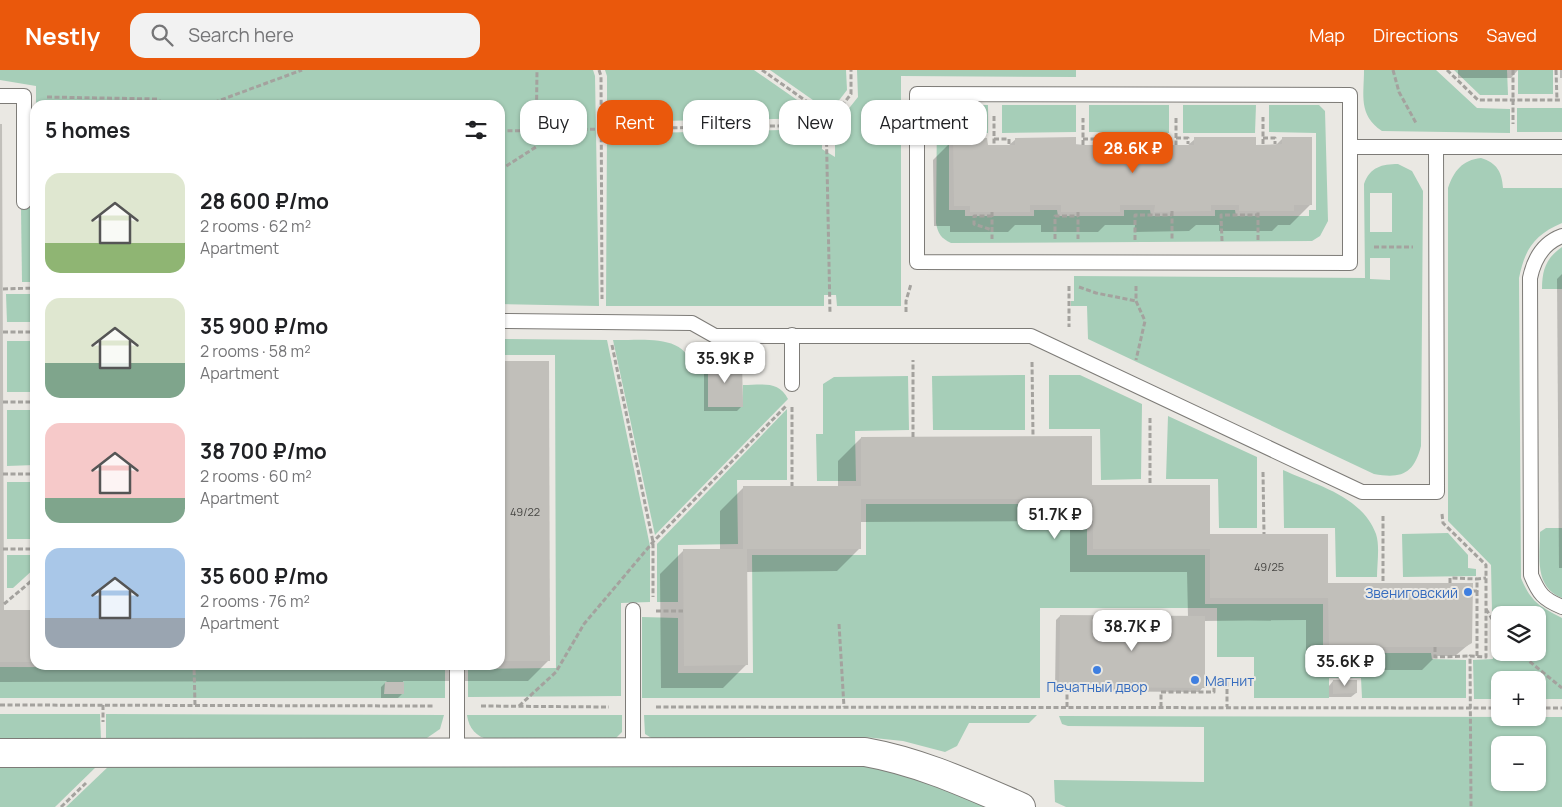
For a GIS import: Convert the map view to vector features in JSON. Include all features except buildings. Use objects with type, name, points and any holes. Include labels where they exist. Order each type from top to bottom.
[{"type":"street","points":[[0,753],[865,752],[900,758],[936,770],[1021,807]]},
{"type":"lane","points":[[917,94],[1350,95],[1350,147],[1350,263],[917,262],[917,94]]},
{"type":"lane","points":[[0,96],[24,96],[24,202]]},
{"type":"lane","points":[[1350,147],[1562,147]]},
{"type":"lane","points":[[505,320],[692,323],[715,336],[1031,336],[1362,492],[1437,492],[1436,147]]},
{"type":"lane","points":[[1562,236],[1555,238],[1534,260],[1530,278],[1531,575],[1538,590],[1546,600],[1562,607]]},
{"type":"lane","points":[[792,335],[792,384]]},
{"type":"lane","points":[[633,610],[633,753]]},
{"type":"lane","points":[[457,670],[457,753]]},
{"type":"path","points":[[221,100],[302,70]]},
{"type":"path","points":[[537,70],[537,100]]},
{"type":"path","points":[[599,70],[601,76],[601,100]]},
{"type":"path","points":[[762,70],[805,100]]},
{"type":"path","points":[[846,100],[851,94],[851,70]]},
{"type":"path","points":[[1393,70],[1399,92],[1414,121],[1436,147]]},
{"type":"path","points":[[1447,70],[1478,100],[1562,100]]},
{"type":"path","points":[[1513,70],[1513,100]]},
{"type":"path","points":[[1556,70],[1557,100]]},
{"type":"path","points":[[24,96],[158,100]]},
{"type":"path","points":[[673,127],[779,125]]},
{"type":"path","points":[[505,131],[520,130]]},
{"type":"path","points":[[1176,138],[1188,138],[1188,144]]},
{"type":"path","points":[[1263,138],[1275,138],[1275,144]]},
{"type":"path","points":[[994,139],[1009,139],[1009,145]]},
{"type":"path","points":[[1083,139],[1096,139],[1096,145]]},
{"type":"path","points":[[505,167],[536,147],[536,145]]},
{"type":"path","points":[[602,145],[602,280]]},
{"type":"path","points":[[827,145],[830,336]]},
{"type":"path","points":[[1135,263],[1135,215],[1172,215]]},
{"type":"path","points":[[1222,263],[1222,216],[1258,215]]},
{"type":"path","points":[[992,216],[974,216],[974,224],[992,230]]},
{"type":"path","points":[[1055,263],[1055,216],[1078,216]]},
{"type":"path","points":[[1400,247],[1416,247]]},
{"type":"path","points":[[1069,354],[1069,284],[1096,293],[1136,301],[1145,321],[1135,363]]},
{"type":"path","points":[[3,288],[30,288]]},
{"type":"path","points":[[906,301],[906,306]]},
{"type":"path","points":[[607,322],[653,542],[653,601]]},
{"type":"path","points":[[3,332],[30,332]]},
{"type":"path","points":[[913,335],[913,437]]},
{"type":"path","points":[[1031,336],[1032,436]]},
{"type":"path","points":[[1150,391],[1150,485]]},
{"type":"path","points":[[518,707],[556,672],[584,624],[653,542],[792,400],[792,486]]},
{"type":"path","points":[[3,402],[30,402]]},
{"type":"path","points":[[1263,445],[1264,534]]},
{"type":"path","points":[[3,474],[30,474]]},
{"type":"path","points":[[1383,492],[1383,583]]},
{"type":"path","points":[[1435,647],[1435,657],[1486,656],[1486,565],[1443,522],[1437,492]]},
{"type":"path","points":[[3,549],[30,549]]},
{"type":"path","points":[[1450,583],[1450,578],[1486,578]]},
{"type":"path","points":[[1477,578],[1475,591],[1477,657]]},
{"type":"path","points":[[4,604],[30,582]]},
{"type":"path","points":[[1486,608],[1491,617]]},
{"type":"path","points":[[839,624],[844,707]]},
{"type":"path","points":[[1470,656],[1471,807]]},
{"type":"path","points":[[1529,661],[1562,688]]},
{"type":"path","points":[[194,670],[195,706]]},
{"type":"path","points":[[1204,680],[1227,680],[1227,707]]},
{"type":"path","points":[[1161,707],[1161,692],[1214,692],[1214,680]]},
{"type":"path","points":[[1067,687],[1067,706]]},
{"type":"path","points":[[0,705],[1491,708]]},
{"type":"path","points":[[1546,708],[1562,708]]},
{"type":"green space","points":[[0,70],[593,70],[595,76],[599,306],[505,304],[505,100],[36,100],[36,86],[0,80]]},
{"type":"green space","points":[[605,70],[754,70],[797,100],[779,100],[779,119],[769,119],[769,100],[683,100],[683,121],[673,121],[673,100],[607,100],[607,76]]},
{"type":"green space","points":[[770,70],[846,70],[847,90],[839,100],[813,100]]},
{"type":"green space","points":[[857,70],[1076,70],[1076,77],[901,76],[901,100],[861,100],[861,145],[901,145],[901,306],[837,306],[836,295],[824,295],[824,306],[606,306],[607,145],[673,145],[673,132],[683,132],[683,145],[769,145],[769,130],[779,130],[779,145],[822,145],[822,149],[835,157],[835,145],[851,145],[851,106],[858,97]]},
{"type":"green space","points":[[1364,70],[1436,70],[1477,108],[1510,109],[1510,133],[1382,131],[1374,125],[1366,111],[1363,96]]},
{"type":"green space","points":[[1454,70],[1507,70],[1508,95],[1480,95]]},
{"type":"green space","points":[[1518,70],[1553,70],[1553,94],[1518,94]]},
{"type":"green space","points":[[987,105],[988,105],[987,133]]},
{"type":"green space","points":[[1002,105],[1076,105],[1076,132],[1002,133]]},
{"type":"green space","points":[[1089,105],[1169,105],[1169,133],[1089,132]]},
{"type":"green space","points":[[1183,105],[1256,105],[1255,133],[1183,133]]},
{"type":"green space","points":[[1269,105],[1319,105],[1325,111],[1328,221],[1320,236],[1312,241],[951,243],[940,235],[936,223],[937,145],[949,145],[949,210],[965,210],[965,216],[1034,216],[1034,210],[1057,210],[1058,216],[1124,216],[1124,210],[1150,210],[1151,216],[1215,216],[1215,210],[1235,210],[1236,216],[1309,216],[1309,210],[1316,210],[1316,133],[1269,132]]},
{"type":"green space","points":[[1517,108],[1562,108],[1562,132],[1517,132]]},
{"type":"green space","points":[[1481,158],[1495,165],[1500,173],[1503,188],[1562,188],[1562,223],[1544,233],[1532,244],[1524,259],[1519,278],[1521,578],[1528,593],[1541,606],[1492,606],[1491,565],[1448,521],[1448,188],[1456,172],[1469,161]]},
{"type":"green space","points":[[1398,164],[1412,171],[1423,191],[1421,446],[1414,463],[1399,475],[1374,474],[1088,339],[1087,306],[1071,306],[1071,301],[1074,301],[1074,276],[1365,278],[1364,184],[1373,170]],"holes":[[[1370,193],[1392,193],[1392,232],[1370,232]],[[1370,258],[1390,258],[1390,280],[1370,279]]]},
{"type":"green space","points":[[21,208],[30,208],[30,282],[22,282]]},
{"type":"green space","points":[[1562,247],[1562,289],[1542,289],[1546,265]]},
{"type":"green space","points":[[6,294],[30,294],[30,322],[7,322]]},
{"type":"green space","points":[[505,339],[607,340],[650,546],[650,602],[621,603],[621,696],[468,697],[468,670],[556,668],[555,355],[505,355]]},
{"type":"green space","points":[[613,340],[663,342],[674,345],[683,351],[690,360],[692,373],[708,373],[708,407],[742,407],[743,385],[763,384],[775,386],[788,399],[655,535]]},
{"type":"green space","points":[[7,341],[30,341],[30,392],[7,392]]},
{"type":"green space","points":[[1025,375],[1025,430],[933,430],[932,376]]},
{"type":"green space","points":[[1049,375],[1080,375],[1142,404],[1141,479],[1101,480],[1100,429],[1049,429]]},
{"type":"green space","points":[[908,376],[909,430],[855,431],[856,481],[817,481],[816,434],[823,434],[823,384],[834,377]]},
{"type":"green space","points":[[787,409],[787,480],[737,480],[738,544],[678,545],[678,602],[657,602],[657,544]]},
{"type":"green space","points":[[7,410],[30,410],[30,465],[7,466]]},
{"type":"green space","points":[[1168,416],[1257,457],[1257,528],[1219,528],[1218,479],[1166,479]]},
{"type":"green space","points":[[1283,470],[1337,493],[1360,510],[1376,534],[1378,549],[1377,577],[1336,577],[1335,528],[1284,528]]},
{"type":"green space","points":[[7,482],[30,482],[30,539],[7,539]]},
{"type":"green space","points":[[866,504],[1087,504],[1087,555],[1205,555],[1205,604],[1323,604],[1323,653],[1431,653],[1432,659],[1466,660],[1466,698],[1362,698],[1361,678],[1329,678],[1329,698],[1254,698],[1254,657],[1217,657],[1217,608],[1040,608],[1040,698],[642,698],[642,617],[678,618],[678,673],[753,673],[752,555],[866,555]]},
{"type":"green space","points":[[1546,528],[1562,528],[1562,598],[1547,587],[1540,570],[1540,532]]},
{"type":"green space","points":[[1448,533],[1468,555],[1468,568],[1476,569],[1476,576],[1403,577],[1402,534]]},
{"type":"green space","points":[[7,555],[30,555],[30,573],[13,588],[7,588]]},
{"type":"green space","points":[[1546,609],[1562,618],[1562,699],[1546,699],[1546,671],[1491,671],[1491,699],[1474,699],[1473,660],[1546,661]]},
{"type":"green space","points":[[0,667],[30,667],[30,670],[445,670],[445,698],[0,698]]},
{"type":"green space","points":[[0,714],[100,714],[101,739],[0,739]]},
{"type":"green space","points":[[106,714],[444,715],[440,729],[424,740],[106,740]]},
{"type":"green space","points":[[467,715],[622,715],[622,732],[615,739],[489,740],[474,731],[469,724]]},
{"type":"green space","points":[[644,715],[1037,715],[1029,723],[969,723],[957,746],[945,752],[903,741],[864,737],[653,739],[645,734]]},
{"type":"green space","points":[[1059,716],[1491,717],[1491,726],[1546,726],[1546,717],[1562,717],[1562,807],[1066,807],[1055,802],[1054,780],[1204,782],[1204,727],[1068,726],[1062,724]]},
{"type":"green space","points":[[0,765],[98,765],[55,807],[0,807]]},
{"type":"green space","points":[[110,765],[868,766],[897,770],[992,807],[66,807]]},
{"type":"place","name":"Звениговский","points":[[1468,592]]},
{"type":"place","name":"Печатный двор","points":[[1097,670]]},
{"type":"place","name":"Магнит","points":[[1195,680]]}]
